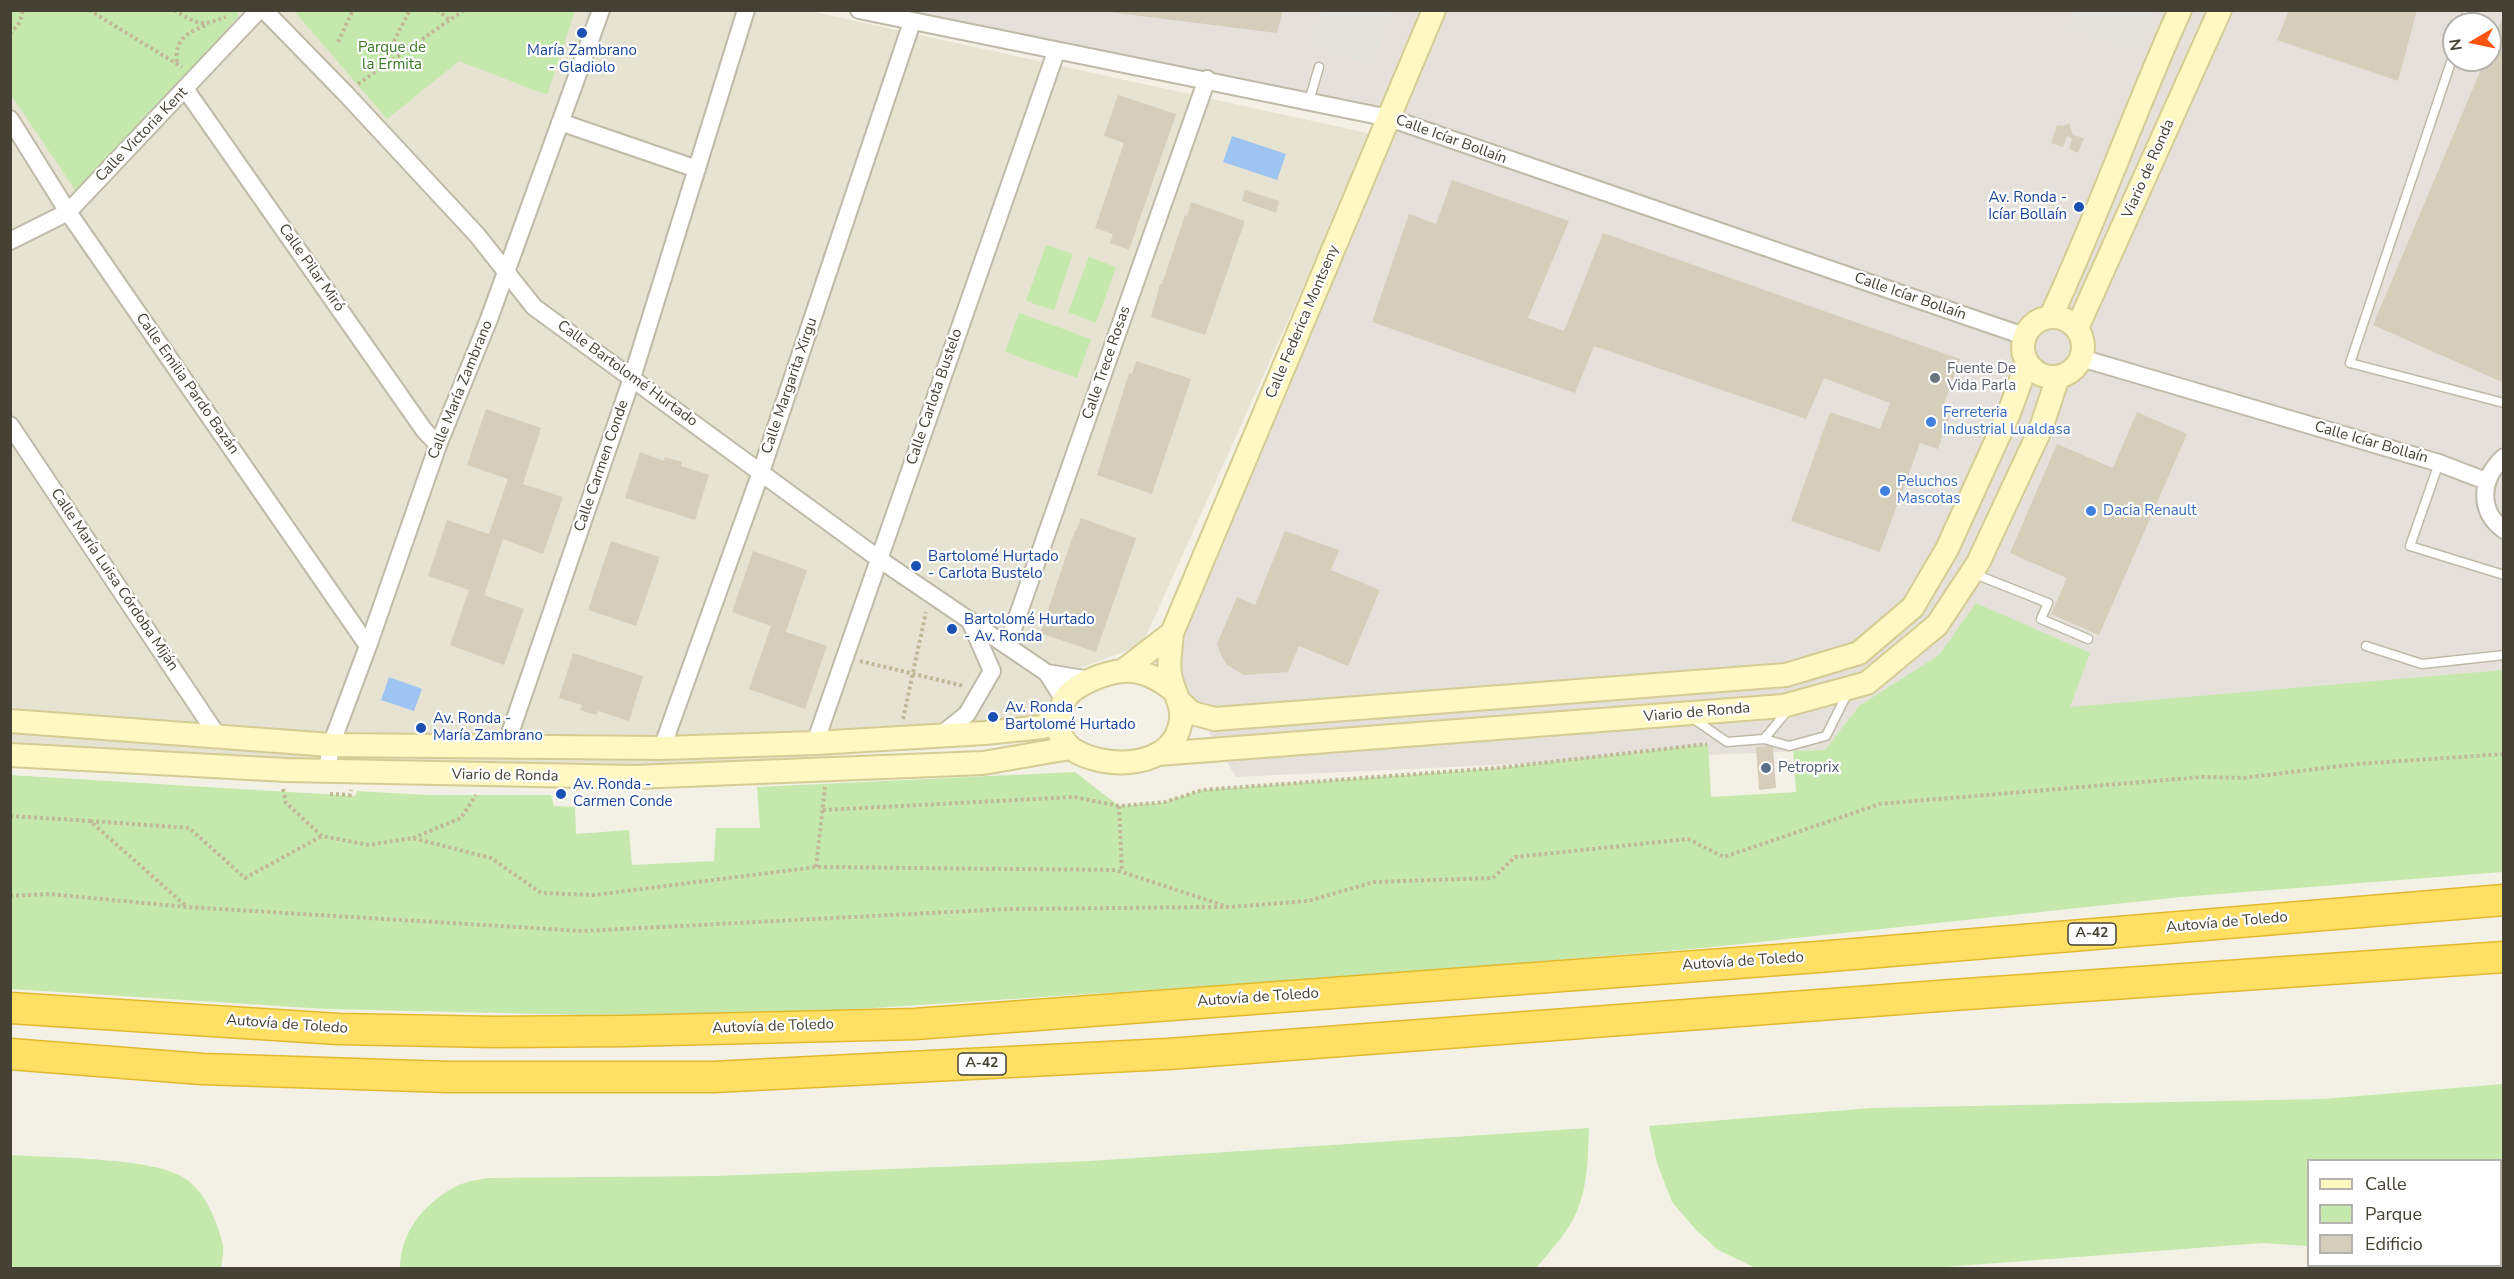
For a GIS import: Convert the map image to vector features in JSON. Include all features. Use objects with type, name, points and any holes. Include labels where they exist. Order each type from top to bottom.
[{"type":"highway","name":"Autovía de Toledo","points":[[10,1008],[338,1029],[495,1032],[915,1024],[1807,958],[2504,900]]},
{"type":"highway","name":"A-42","points":[[10,1054],[202,1068],[424,1076],[713,1077],[1168,1054],[1952,994],[2504,957]]},
{"type":"main road","name":"Calle Federica Montseny","points":[[1177,696],[1170,673],[1172,633],[1434,10]]},
{"type":"main road","points":[[2051,316],[2070,276],[2134,114],[2180,10]]},
{"type":"main road","name":"Viario de Ronda","points":[[2077,328],[2220,10]]},
{"type":"main road","points":[[2051,316],[2070,321],[2077,328],[2083,347],[2081,358],[2068,373],[2058,377],[2047,377],[2036,372],[2027,363],[2023,350],[2024,336],[2030,326],[2040,319],[2051,316]]},
{"type":"main road","name":"Viario de Ronda","points":[[1177,696],[1192,713],[1215,719],[1786,675],[1859,653],[1913,607],[1947,549],[2009,413],[2027,363]]},
{"type":"main road","name":"Viario de Ronda","points":[[1158,754],[1783,706],[1868,683],[1938,625],[1972,573],[2041,428],[2058,377]]},
{"type":"main road","name":"Calle Federica Montseny","points":[[1124,670],[1172,633]]},
{"type":"main road","points":[[1124,670],[1147,675],[1164,682],[1177,696],[1181,719],[1173,742],[1158,754],[1114,764],[1090,759],[1070,748],[1058,731],[1063,705],[1076,687],[1090,680],[1124,670]]},
{"type":"main road","name":"Viario de Ronda","points":[[10,721],[331,745],[662,748],[815,743],[1043,727],[1063,705]]},
{"type":"main road","name":"Viario de Ronda","points":[[14,751],[284,781],[328,783],[354,772],[635,777],[983,763],[1070,748]]},
{"type":"street","name":"Calle Victoria Kent","points":[[10,241],[68,212],[259,10]]},
{"type":"street","name":"Calle Bartolomé Hurtado","points":[[264,10],[477,235],[534,307],[879,559],[1047,673],[1090,680]]},
{"type":"street","name":"Calle María Zambrano","points":[[328,783],[331,745],[438,445],[506,272],[601,10]]},
{"type":"street","name":"Calle Carmen Conde","points":[[505,748],[632,378],[746,10]]},
{"type":"street","name":"Calle Icíar Bollaín","points":[[859,10],[1056,52],[1207,80],[1389,118],[2024,336]]},
{"type":"street","name":"Calle Margarita Xirgu","points":[[662,748],[761,472],[912,22]]},
{"type":"street","name":"Calle Carlota Bustelo","points":[[815,743],[1056,52]]},
{"type":"street","name":"Calle Trece Rosas","points":[[1007,646],[1207,80]]},
{"type":"street","name":"Calle Pilar Miró","points":[[191,84],[424,430],[438,445]]},
{"type":"street","name":"Calle Emilia Pardo Bazán","points":[[10,119],[68,212],[368,646]]},
{"type":"street","points":[[560,122],[697,169]]},
{"type":"street","name":"Calle Icíar Bollaín","points":[[2081,358],[2439,463],[2486,481]]},
{"type":"street","name":"Calle María Luisa Córdoba Miján","points":[[10,425],[217,735]]},
{"type":"street","points":[[2504,458],[2493,467],[2486,481],[2484,496],[2488,511],[2496,524],[2504,530]]},
{"type":"street","points":[[941,735],[967,714],[992,671],[969,620]]},
{"type":"street","name":"Calle Bartolomé Hurtado","points":[[1047,673],[1063,705]]},
{"type":"lane","points":[[1309,101],[1319,67]]},
{"type":"lane","points":[[2448,72],[2350,363],[2504,403]]},
{"type":"lane","points":[[2439,463],[2410,546],[2504,575]]},
{"type":"lane","points":[[1972,573],[2048,603],[2041,619],[2088,639]]},
{"type":"lane","points":[[2367,646],[2422,664],[2504,655]]},
{"type":"lane","points":[[1685,714],[1728,742],[1764,738],[1789,746],[1826,736],[1850,687]]},
{"type":"lane","points":[[1764,738],[1794,703]]},
{"type":"path","points":[[10,34],[20,22],[23,10]]},
{"type":"path","points":[[89,10],[177,63]]},
{"type":"path","points":[[174,10],[192,21],[207,25]]},
{"type":"path","points":[[338,42],[353,10]]},
{"type":"path","points":[[379,70],[410,10]]},
{"type":"path","points":[[437,10],[450,20]]},
{"type":"path","points":[[345,93],[464,10]]},
{"type":"path","points":[[191,84],[177,63],[175,51],[181,38],[230,16]]},
{"type":"path","points":[[899,738],[930,593]]},
{"type":"path","points":[[845,657],[981,690]]},
{"type":"path","points":[[823,810],[1074,797],[1119,806],[1165,802],[1202,790],[1497,768],[1728,742]]},
{"type":"path","points":[[10,896],[50,894],[187,907],[583,931],[1007,909],[1228,907],[1308,901],[1374,882],[1493,878],[1515,857],[1688,839],[1724,857],[1880,804],[2203,777],[2243,778],[2357,764],[2504,754]]},
{"type":"path","points":[[816,867],[827,769]]},
{"type":"path","points":[[328,783],[350,795],[354,772]]},
{"type":"path","points":[[284,781],[286,803],[322,836],[369,845],[412,838],[461,818],[487,776]]},
{"type":"path","points":[[284,781],[294,792]]},
{"type":"path","points":[[1119,806],[1122,872]]},
{"type":"path","points":[[10,816],[189,828],[244,878],[322,836]]},
{"type":"path","points":[[90,821],[187,907]]},
{"type":"path","points":[[412,838],[490,858],[541,893],[594,895],[816,867],[1116,870],[1228,907]]},
{"type":"shaded area","points":[[2075,10],[2158,11],[2139,53],[2067,29]]},
{"type":"shaded area","points":[[10,11],[810,11],[1372,134],[1142,645],[1075,670],[1034,737],[646,773],[11,750]]},
{"type":"shaded area","points":[[911,11],[2503,11],[2503,728],[2165,734],[1236,777],[1169,666],[1403,116]]},
{"type":"shaded area","points":[[1321,11],[1393,11],[1372,65],[1310,43]]},
{"type":"green space","points":[[235,10],[239,15],[188,74],[76,191],[11,95],[10,11]]},
{"type":"green space","name":"Parque de la Ermita","points":[[294,11],[575,11],[547,95],[459,61],[387,119]]},
{"type":"green space","points":[[1046,245],[1073,254],[1054,310],[1026,301]]},
{"type":"green space","points":[[1089,257],[1116,267],[1096,323],[1068,312]]},
{"type":"green space","points":[[1019,313],[1091,339],[1077,378],[1005,352]]},
{"type":"green space","points":[[1976,603],[2090,653],[2070,707],[2504,670],[2503,872],[2181,897],[1703,948],[1336,978],[811,1012],[586,1015],[326,1009],[11,989],[10,775],[355,796],[357,791],[426,795],[551,795],[554,806],[575,807],[576,834],[629,830],[632,865],[714,861],[716,828],[760,828],[757,787],[1075,772],[1119,806],[1165,802],[1202,790],[1497,768],[1708,744],[1711,797],[1796,792],[1793,751],[1825,750],[1859,706],[1939,655]]},
{"type":"green space","points":[[2503,1084],[2503,1238],[2502,1159],[2307,1159],[2307,1246],[2263,1243],[1931,1268],[1756,1268],[1718,1250],[1697,1231],[1672,1202],[1657,1163],[1649,1126],[1872,1108],[2323,1099]]},
{"type":"green space","points":[[1589,1128],[1586,1176],[1577,1212],[1567,1229],[1536,1268],[400,1268],[401,1254],[410,1229],[426,1208],[447,1191],[459,1185],[487,1178],[716,1176],[1090,1161]]},
{"type":"green space","points":[[11,1155],[102,1160],[151,1166],[186,1179],[200,1192],[218,1228],[223,1246],[221,1268],[11,1268]]},
{"type":"water","points":[[1232,136],[1286,154],[1277,180],[1223,162]]},
{"type":"water","points":[[389,677],[422,689],[414,711],[381,700]]},
{"type":"building","points":[[1093,10],[1283,10],[1277,33]]},
{"type":"building","points":[[2289,10],[2417,10],[2398,81],[2277,40]]},
{"type":"building","points":[[2504,15],[2504,383],[2373,325],[2480,72],[2502,72],[2502,20]]},
{"type":"building","points":[[1118,95],[1176,114],[1129,250],[1110,243],[1113,234],[1095,228],[1124,143],[1104,136]]},
{"type":"building","points":[[2069,123],[2073,135],[2084,138],[2078,153],[2069,149],[2072,139],[2067,136],[2063,147],[2051,143],[2057,125],[2063,126]]},
{"type":"building","points":[[1452,180],[1569,221],[1528,318],[1564,331],[1603,233],[1960,359],[1944,404],[1953,407],[1938,449],[1920,443],[1880,552],[1791,521],[1830,412],[1880,429],[1890,403],[1824,378],[1806,419],[1594,346],[1575,393],[1372,322],[1409,214],[1436,224]]},
{"type":"building","points":[[1245,190],[1279,201],[1276,213],[1242,201]]},
{"type":"building","points":[[1191,202],[1245,221],[1205,335],[1151,317],[1160,284],[1162,284]]},
{"type":"building","points":[[1136,361],[1191,379],[1152,494],[1097,475],[1129,373],[1132,374]]},
{"type":"building","points":[[486,409],[541,428],[523,484],[563,497],[543,554],[503,539],[484,595],[524,609],[504,665],[450,645],[469,590],[428,576],[447,520],[489,534],[508,479],[467,465]]},
{"type":"building","name":"Dacia Renault","points":[[2137,412],[2187,434],[2099,635],[2051,614],[2067,578],[2010,553],[2057,444],[2113,468]]},
{"type":"building","points":[[640,452],[664,461],[665,457],[682,462],[681,466],[709,475],[695,520],[625,498]]},
{"type":"building","points":[[1081,518],[1136,538],[1096,652],[1040,633]]},
{"type":"building","points":[[1285,531],[1339,550],[1331,570],[1380,590],[1348,666],[1299,646],[1288,672],[1244,675],[1227,665],[1217,644],[1237,597],[1255,605]]},
{"type":"building","points":[[611,541],[660,557],[636,626],[588,610]]},
{"type":"building","points":[[753,551],[807,570],[786,632],[827,646],[805,709],[749,689],[771,626],[732,612]]},
{"type":"building","points":[[573,653],[643,676],[629,721],[598,711],[596,715],[580,710],[582,705],[559,698]]},
{"type":"building","name":"Petroprix","points":[[1773,746],[1776,788],[1759,790],[1756,747]]},
{"type":"place","name":"María Zambrano - Gladiolo","points":[[582,33]]},
{"type":"place","name":"Av. Ronda - Icíar Bollaín","points":[[2079,207]]},
{"type":"place","name":"Fuente De Vida Parla","points":[[1935,378]]},
{"type":"place","name":"Ferreteria Industrial Lualdasa","points":[[1931,422]]},
{"type":"place","name":"Peluchos Mascotas","points":[[1885,491]]},
{"type":"place","name":"Dacia Renault","points":[[2091,511]]},
{"type":"place","name":"Bartolomé Hurtado - Carlota Bustelo","points":[[916,566]]},
{"type":"place","name":"Bartolomé Hurtado - Av. Ronda","points":[[952,629]]},
{"type":"place","name":"Av. Ronda - Bartolomé Hurtado","points":[[993,717]]},
{"type":"place","name":"Av. Ronda - María Zambrano","points":[[421,728]]},
{"type":"place","name":"Petroprix","points":[[1766,768]]},
{"type":"place","name":"Av. Ronda - Carmen Conde","points":[[561,794]]}]
